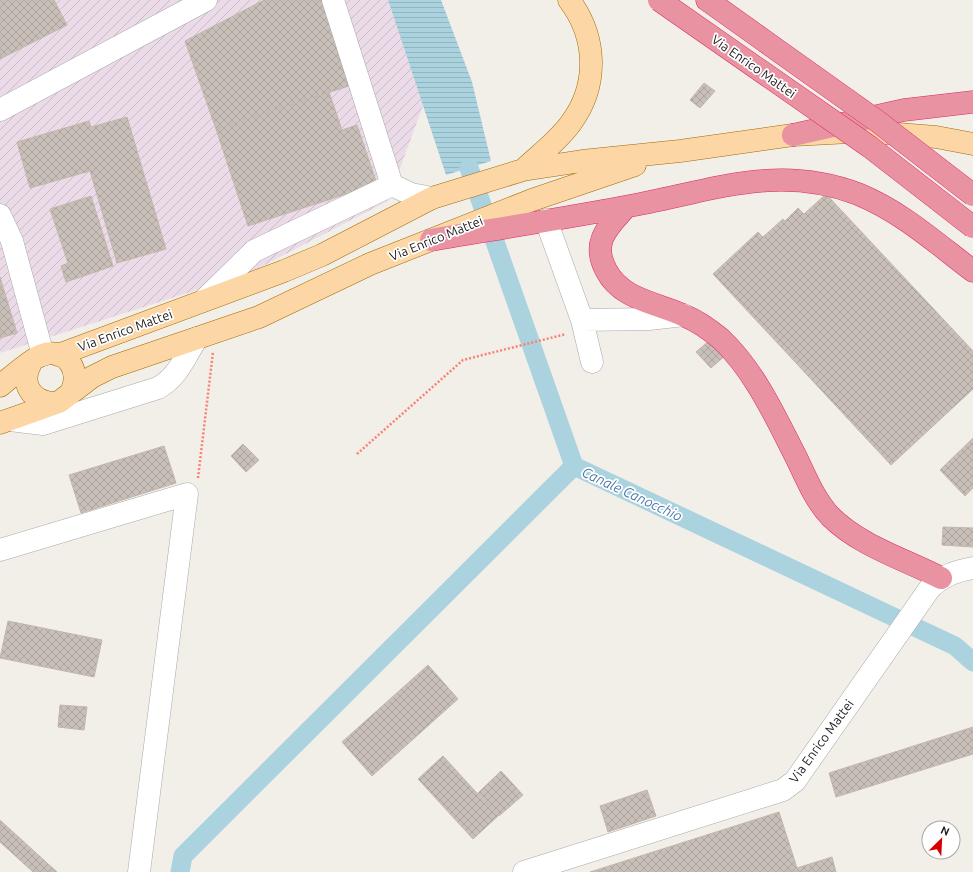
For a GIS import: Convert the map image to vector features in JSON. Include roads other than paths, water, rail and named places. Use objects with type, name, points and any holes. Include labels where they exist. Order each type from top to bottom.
[{"type":"highway","name":"Via Enrico Mattei","points":[[659,0],[870,147],[973,227]]},
{"type":"highway","name":"Via Enrico Mattei","points":[[707,0],[877,121],[973,195]]},
{"type":"highway","points":[[793,135],[904,110],[967,102]]},
{"type":"highway","points":[[431,240],[626,207],[729,184],[766,180],[797,180],[827,185],[858,194],[897,213],[922,230],[973,271]]},
{"type":"highway","points":[[626,207],[603,236],[600,252],[607,272],[618,285],[632,295],[684,315],[714,334],[743,366],[772,410],[816,498],[829,515],[862,540],[941,578]]},
{"type":"main road","points":[[523,170],[571,123],[581,106],[588,86],[591,67],[590,41],[581,18],[569,0]]},
{"type":"main road","name":"Via Enrico Mattei","points":[[3,382],[44,357],[247,286],[322,254],[432,198],[523,170],[602,158],[680,151],[793,135],[850,132],[892,133],[936,137],[973,144]]},
{"type":"main road","name":"Via Enrico Mattei","points":[[5,421],[61,398],[92,377],[112,367],[259,316],[370,264],[532,200],[603,174],[680,151]]},
{"type":"main road","points":[[44,357],[26,376],[29,390],[39,400],[61,398]]},
{"type":"main road","name":"Via Enrico Mattei","points":[[44,357],[65,358],[74,368],[75,382],[61,398]]},
{"type":"street","points":[[0,110],[206,0]]},
{"type":"street","points":[[202,301],[254,251],[392,185],[333,0]]},
{"type":"street","name":"Via Enrico Mattei","points":[[392,185],[411,194],[432,198]]},
{"type":"street","points":[[0,215],[12,241],[44,357]]},
{"type":"street","points":[[542,221],[582,320],[592,362]]},
{"type":"street","points":[[582,320],[649,319],[684,315]]},
{"type":"street","name":"Via Enrico Mattei","points":[[5,421],[43,424],[158,388],[175,376],[197,338]]},
{"type":"street","points":[[0,550],[187,494],[139,872]]},
{"type":"street","name":"Via Enrico Mattei","points":[[524,872],[783,790],[796,781],[920,599],[941,578],[951,573],[973,568]]},
{"type":"water","points":[[388,0],[441,0],[472,82],[491,161],[446,175]]},
{"type":"waterway","name":"Canale Canocchio","points":[[469,168],[574,466],[955,646],[973,662]]},
{"type":"waterway","points":[[180,872],[183,856],[574,466]]}]
